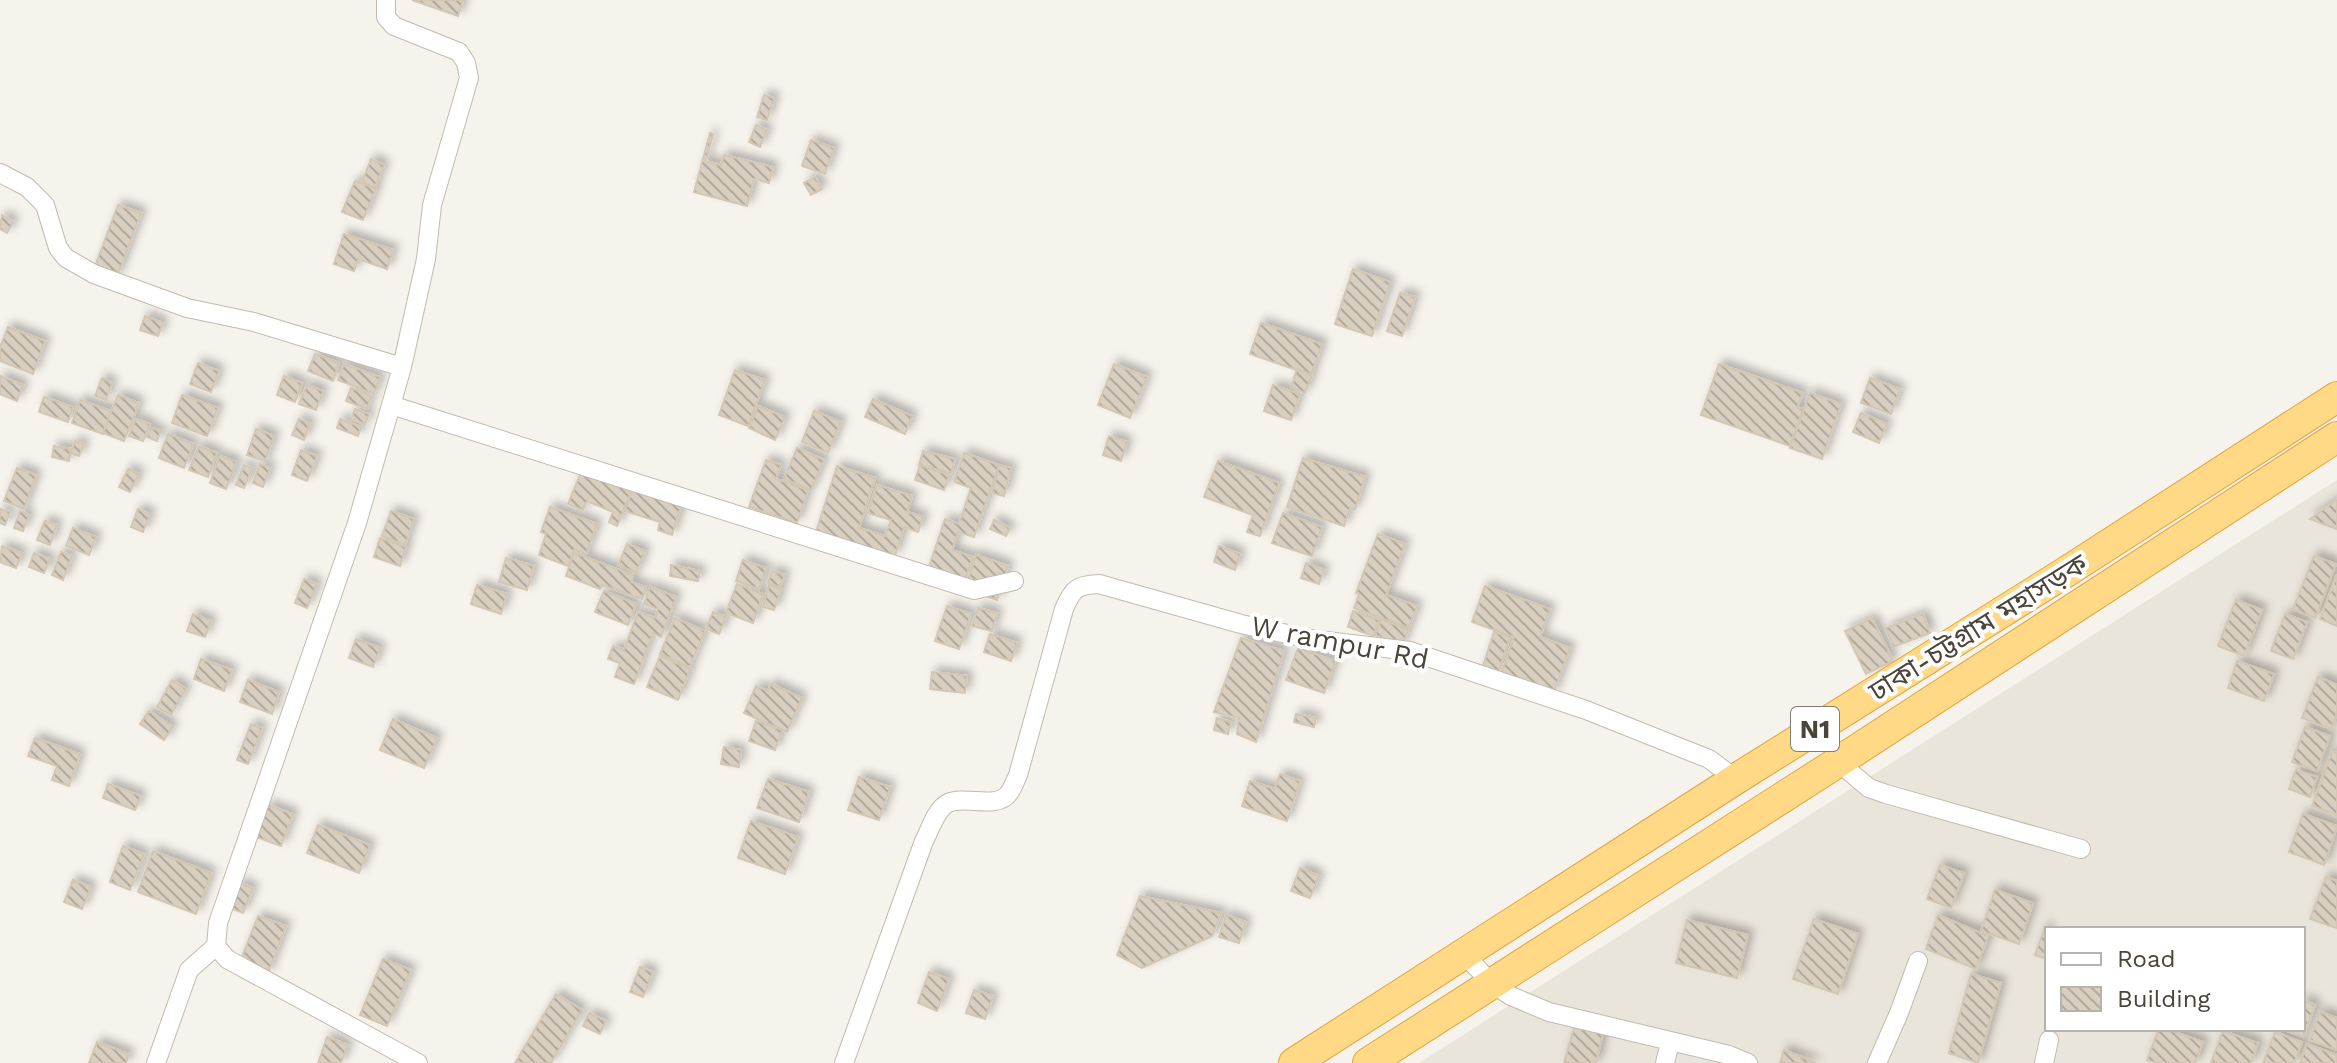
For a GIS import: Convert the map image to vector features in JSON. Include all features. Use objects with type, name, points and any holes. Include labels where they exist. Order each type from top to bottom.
[{"type":"highway","name":"ঢাকা-চট্টগ্রাম মহাসড়ক","points":[[1294,1063],[2337,397]]},
{"type":"highway","name":"ঢাকা-চট্টগ্রাম মহাসড়ক","points":[[1368,1063],[2337,437]]},
{"type":"street","points":[[156,1063],[189,970],[216,946],[218,923],[357,523],[402,367],[426,259],[432,205],[469,78],[466,63],[459,52],[394,26],[386,17],[386,0]]},
{"type":"street","points":[[0,173],[27,187],[45,205],[58,248],[66,258],[94,274],[187,308],[254,322],[402,367]]},
{"type":"street","points":[[391,405],[974,590],[1014,581]]},
{"type":"street","name":"W rampur Rd","points":[[844,1063],[924,841],[938,813],[947,803],[998,800],[1008,795],[1018,775],[1064,609],[1071,592],[1085,585],[1099,584],[1241,624],[1310,639],[1410,651],[1586,710],[1709,759],[1736,779]]},
{"type":"street","points":[[1838,762],[1869,788],[2081,849]]},
{"type":"street","points":[[216,946],[227,959],[418,1063]]},
{"type":"street","points":[[1465,955],[1491,983],[1511,996],[1549,1012],[1729,1055],[1748,1063]]},
{"type":"street","points":[[1877,1063],[1918,961]]},
{"type":"street","points":[[2044,1063],[2049,1040]]},
{"type":"street","points":[[1665,1063],[1670,1042]]},
{"type":"shaded area","points":[[2337,480],[2337,1063],[1419,1063]]},
{"type":"building","points":[[412,0],[463,0],[458,16]]},
{"type":"building","points":[[764,95],[774,98],[767,120],[757,117]]},
{"type":"building","points":[[756,125],[767,130],[760,147],[749,142]]},
{"type":"building","points":[[710,133],[713,134],[706,161],[721,165],[724,155],[773,167],[769,183],[754,179],[747,206],[694,192]]},
{"type":"building","points":[[811,140],[834,148],[825,174],[802,166]]},
{"type":"building","points":[[371,159],[384,165],[375,187],[362,182]]},
{"type":"building","points":[[815,177],[822,189],[811,195],[804,183]]},
{"type":"building","points":[[355,181],[376,189],[363,220],[342,212]]},
{"type":"building","points":[[118,205],[141,213],[117,277],[94,269]]},
{"type":"building","points":[[2,215],[13,222],[7,233],[0,229]]},
{"type":"building","points":[[344,234],[393,250],[387,269],[358,259],[354,271],[334,264]]},
{"type":"building","points":[[1353,269],[1390,282],[1372,336],[1335,324]]},
{"type":"building","points":[[1400,293],[1415,297],[1402,336],[1387,331]]},
{"type":"building","points":[[145,316],[163,323],[158,336],[140,330]]},
{"type":"building","points":[[1261,323],[1322,344],[1311,375],[1250,354]]},
{"type":"building","points":[[8,327],[45,341],[33,374],[0,361],[0,347]]},
{"type":"building","points":[[315,354],[339,363],[333,381],[308,371]]},
{"type":"building","points":[[198,363],[219,371],[211,392],[190,384]]},
{"type":"building","points":[[344,364],[380,377],[374,394],[338,380]]},
{"type":"building","points":[[1114,364],[1147,377],[1130,418],[1098,405]]},
{"type":"building","points":[[1719,364],[1803,393],[1797,407],[1803,409],[1790,446],[1701,415]]},
{"type":"building","points":[[1297,369],[1312,375],[1305,393],[1291,387]]},
{"type":"building","points":[[735,370],[765,380],[748,426],[719,415]]},
{"type":"building","points":[[0,376],[23,385],[17,401],[0,394]]},
{"type":"building","points":[[284,376],[302,383],[295,402],[277,395]]},
{"type":"building","points":[[102,378],[112,383],[106,400],[95,396]]},
{"type":"building","points":[[1870,378],[1900,389],[1891,414],[1861,403]]},
{"type":"building","points":[[307,385],[323,391],[316,410],[299,404]]},
{"type":"building","points":[[1273,385],[1300,394],[1291,420],[1264,411]]},
{"type":"building","points":[[351,388],[371,396],[367,409],[346,401]]},
{"type":"building","points":[[1810,393],[1841,404],[1822,459],[1790,448]]},
{"type":"building","points":[[118,395],[139,403],[124,441],[103,433]]},
{"type":"building","points":[[182,395],[218,408],[207,436],[172,423]]},
{"type":"building","points":[[44,397],[73,407],[68,422],[39,412]]},
{"type":"building","points":[[873,399],[912,416],[905,434],[865,417]]},
{"type":"building","points":[[80,400],[111,411],[103,434],[72,423]]},
{"type":"building","points":[[758,406],[785,417],[775,440],[749,428]]},
{"type":"building","points":[[355,409],[369,414],[365,424],[351,419]]},
{"type":"building","points":[[814,411],[841,422],[828,453],[802,442]]},
{"type":"building","points":[[1861,413],[1887,424],[1879,443],[1853,432]]},
{"type":"building","points":[[136,419],[150,424],[143,441],[129,436]]},
{"type":"building","points":[[299,419],[310,423],[304,440],[292,435]]},
{"type":"building","points":[[340,419],[361,427],[358,436],[337,428]]},
{"type":"building","points":[[151,428],[161,431],[157,441],[147,437]]},
{"type":"building","points":[[256,429],[274,436],[265,461],[247,455]]},
{"type":"building","points":[[168,434],[193,444],[184,468],[159,458]]},
{"type":"building","points":[[1109,436],[1127,442],[1121,461],[1103,455]]},
{"type":"building","points":[[75,441],[84,444],[79,456],[71,453]]},
{"type":"building","points":[[54,446],[71,449],[69,461],[52,457]]},
{"type":"building","points":[[199,446],[217,453],[208,477],[189,470]]},
{"type":"building","points":[[797,448],[824,460],[811,490],[784,479]]},
{"type":"building","points":[[301,450],[317,456],[307,481],[292,475]]},
{"type":"building","points":[[923,451],[955,459],[951,473],[919,465]]},
{"type":"building","points":[[964,453],[999,465],[974,537],[958,532],[952,550],[973,557],[964,583],[928,570],[945,519],[959,524],[971,488],[954,482]]},
{"type":"building","points":[[220,456],[236,462],[226,489],[210,483]]},
{"type":"building","points":[[1303,458],[1365,477],[1355,509],[1350,508],[1344,526],[1287,507]]},
{"type":"building","points":[[766,460],[781,465],[776,479],[808,490],[797,523],[749,507]]},
{"type":"building","points":[[1218,461],[1279,483],[1260,536],[1247,532],[1253,515],[1204,497]]},
{"type":"building","points":[[260,464],[270,468],[263,487],[253,483]]},
{"type":"building","points":[[244,465],[252,468],[244,488],[236,485]]},
{"type":"building","points":[[920,465],[949,475],[944,490],[915,480]]},
{"type":"building","points":[[999,465],[1011,468],[1004,496],[992,493]]},
{"type":"building","points":[[837,466],[875,478],[859,528],[885,536],[891,520],[868,513],[877,485],[912,496],[907,512],[923,517],[918,532],[904,527],[895,556],[816,532]]},
{"type":"building","points":[[17,468],[36,475],[24,509],[4,501]]},
{"type":"building","points":[[128,469],[139,474],[130,492],[119,487]]},
{"type":"building","points":[[582,470],[632,490],[617,526],[609,522],[613,512],[587,501],[583,510],[568,504]]},
{"type":"building","points":[[633,487],[682,503],[672,535],[658,530],[660,522],[625,511]]},
{"type":"building","points":[[2337,500],[2337,529],[2310,519]]},
{"type":"building","points":[[550,507],[597,524],[586,554],[574,550],[568,566],[539,555],[546,534],[541,532]]},
{"type":"building","points":[[0,509],[10,512],[5,525],[0,523]]},
{"type":"building","points":[[138,509],[150,514],[143,532],[131,527]]},
{"type":"building","points":[[20,511],[29,515],[23,531],[14,528]]},
{"type":"building","points":[[391,511],[414,519],[405,545],[382,536]]},
{"type":"building","points":[[1283,513],[1322,527],[1312,556],[1272,543]]},
{"type":"building","points":[[994,520],[1010,528],[1006,536],[990,529]]},
{"type":"building","points":[[45,521],[57,525],[50,545],[37,540]]},
{"type":"building","points":[[73,528],[96,537],[89,555],[66,546]]},
{"type":"building","points":[[1378,534],[1405,544],[1386,595],[1417,606],[1409,628],[1354,608],[1359,594],[1356,593]]},
{"type":"building","points":[[380,538],[406,547],[400,566],[374,557]]},
{"type":"building","points":[[627,544],[645,551],[636,573],[618,565]]},
{"type":"building","points":[[2,546],[22,553],[16,568],[0,562]]},
{"type":"building","points":[[1219,546],[1240,554],[1235,570],[1214,562]]},
{"type":"building","points":[[61,552],[72,556],[63,580],[52,575]]},
{"type":"building","points":[[34,553],[50,559],[44,573],[29,567]]},
{"type":"building","points":[[574,553],[633,575],[631,582],[646,587],[642,599],[602,585],[600,589],[566,576]]},
{"type":"building","points":[[976,555],[1008,566],[997,600],[965,589]]},
{"type":"building","points":[[2314,556],[2336,564],[2315,618],[2293,609]]},
{"type":"building","points":[[506,558],[534,566],[527,590],[499,582]]},
{"type":"building","points":[[743,560],[766,568],[759,589],[736,581]]},
{"type":"building","points":[[1306,563],[1324,570],[1319,584],[1301,578]]},
{"type":"building","points":[[671,565],[700,571],[698,581],[670,576]]},
{"type":"building","points":[[772,571],[785,575],[780,587],[768,583]]},
{"type":"building","points":[[2337,575],[2337,626],[2320,619]]},
{"type":"building","points":[[304,579],[317,584],[307,608],[295,603]]},
{"type":"building","points":[[737,584],[763,594],[753,623],[726,613]]},
{"type":"building","points":[[477,585],[507,594],[501,614],[471,604]]},
{"type":"building","points":[[769,585],[781,589],[774,610],[763,607]]},
{"type":"building","points":[[1485,586],[1550,609],[1540,637],[1570,648],[1553,694],[1501,675],[1514,637],[1472,622]]},
{"type":"building","points":[[650,587],[676,597],[661,637],[653,633],[634,684],[615,677],[620,663],[608,659],[613,646],[624,650],[638,612],[655,618],[658,609],[644,604]]},
{"type":"building","points":[[604,591],[636,604],[628,625],[595,612]]},
{"type":"building","points":[[2236,600],[2262,610],[2244,656],[2218,646]]},
{"type":"building","points":[[947,606],[971,614],[959,649],[935,641]]},
{"type":"building","points":[[978,608],[997,613],[992,631],[972,626]]},
{"type":"building","points":[[1353,611],[1379,620],[1373,636],[1348,627]]},
{"type":"building","points":[[713,612],[726,617],[719,634],[706,629]]},
{"type":"building","points":[[193,614],[211,621],[205,637],[187,631]]},
{"type":"building","points":[[1923,614],[1930,633],[1893,647],[1886,628]]},
{"type":"building","points":[[2285,614],[2307,622],[2293,659],[2271,651]]},
{"type":"building","points":[[675,618],[705,631],[690,667],[660,654]]},
{"type":"building","points":[[1872,618],[1893,661],[1866,674],[1845,631]]},
{"type":"building","points":[[1381,619],[1408,630],[1402,646],[1375,635]]},
{"type":"building","points":[[1494,632],[1510,637],[1497,677],[1481,672]]},
{"type":"building","points":[[990,634],[1017,643],[1011,661],[984,652]]},
{"type":"building","points":[[1241,638],[1284,651],[1256,742],[1237,734],[1239,718],[1214,712]]},
{"type":"building","points":[[356,639],[380,648],[373,667],[349,658]]},
{"type":"building","points":[[1298,648],[1335,661],[1324,693],[1286,680]]},
{"type":"building","points":[[660,656],[690,669],[678,700],[647,687]]},
{"type":"building","points":[[201,659],[232,670],[224,691],[194,679]]},
{"type":"building","points":[[2237,661],[2274,674],[2264,701],[2228,688]]},
{"type":"building","points":[[932,672],[967,676],[965,693],[930,689]]},
{"type":"building","points":[[2318,677],[2337,685],[2337,713],[2331,729],[2302,718]]},
{"type":"building","points":[[172,680],[186,689],[171,715],[157,707]]},
{"type":"building","points":[[248,680],[279,692],[272,714],[240,702]]},
{"type":"building","points":[[771,684],[802,698],[787,732],[744,713],[756,686],[768,691]]},
{"type":"building","points":[[149,711],[173,727],[164,740],[140,724]]},
{"type":"building","points":[[1296,714],[1316,718],[1314,727],[1294,722]]},
{"type":"building","points":[[1217,718],[1231,722],[1228,734],[1214,730]]},
{"type":"building","points":[[393,719],[437,738],[424,768],[380,750]]},
{"type":"building","points":[[756,721],[782,730],[775,750],[749,741]]},
{"type":"building","points":[[251,724],[262,728],[248,764],[237,760]]},
{"type":"building","points":[[2305,727],[2330,736],[2317,771],[2292,762]]},
{"type":"building","points":[[35,738],[80,754],[69,786],[52,780],[57,766],[28,756]]},
{"type":"building","points":[[724,747],[741,750],[739,767],[721,764]]},
{"type":"building","points":[[2332,752],[2337,753],[2337,815],[2312,806]]},
{"type":"building","points":[[2296,770],[2317,777],[2310,797],[2289,789]]},
{"type":"building","points":[[1280,774],[1300,781],[1287,821],[1242,806],[1250,781],[1275,789]]},
{"type":"building","points":[[859,777],[890,787],[879,820],[848,810]]},
{"type":"building","points":[[768,779],[809,792],[799,822],[757,808]]},
{"type":"building","points":[[108,784],[141,796],[135,810],[103,798]]},
{"type":"building","points":[[268,805],[293,814],[281,846],[256,837]]},
{"type":"building","points":[[2303,814],[2337,826],[2324,865],[2289,852]]},
{"type":"building","points":[[751,821],[798,837],[785,874],[738,858]]},
{"type":"building","points":[[318,825],[370,845],[359,873],[307,853]]},
{"type":"building","points":[[123,846],[144,854],[130,890],[110,882]]},
{"type":"building","points":[[153,851],[211,873],[196,914],[138,892]]},
{"type":"building","points":[[1940,865],[1964,873],[1951,908],[1927,899]]},
{"type":"building","points":[[1300,868],[1319,876],[1310,898],[1291,891]]},
{"type":"building","points":[[2326,877],[2337,881],[2337,928],[2310,919]]},
{"type":"building","points":[[73,880],[91,887],[82,909],[64,902]]},
{"type":"building","points":[[239,883],[253,888],[243,913],[230,908]]},
{"type":"building","points":[[1995,890],[2033,903],[2019,944],[1981,931]]},
{"type":"building","points":[[1140,896],[1221,913],[1212,936],[1142,968],[1117,955]]},
{"type":"building","points":[[1226,915],[1246,922],[1239,943],[1219,937]]},
{"type":"building","points":[[1938,915],[1988,936],[1976,969],[1926,949]]},
{"type":"building","points":[[258,916],[286,926],[268,973],[240,962]]},
{"type":"building","points":[[1814,919],[1858,934],[1838,994],[1793,979]]},
{"type":"building","points":[[1687,920],[1748,935],[1737,978],[1676,963]]},
{"type":"building","points":[[2045,927],[2045,958],[2035,955]]},
{"type":"building","points":[[383,959],[411,970],[387,1026],[360,1015]]},
{"type":"building","points":[[640,967],[653,972],[643,997],[630,992]]},
{"type":"building","points":[[929,972],[949,979],[937,1011],[918,1003]]},
{"type":"building","points":[[1971,974],[2001,983],[1978,1063],[1949,1053]]},
{"type":"building","points":[[974,990],[993,996],[985,1019],[966,1013]]},
{"type":"building","points":[[556,994],[582,1010],[551,1063],[515,1063]]},
{"type":"building","points":[[2305,1001],[2315,1005],[2303,1037],[2287,1031],[2305,1031]]},
{"type":"building","points":[[2320,1012],[2337,1018],[2337,1050],[2310,1040]]},
{"type":"building","points":[[589,1013],[606,1021],[600,1034],[583,1026]]},
{"type":"building","points":[[1574,1028],[1603,1032],[1596,1063],[1564,1063]]},
{"type":"building","points":[[2158,1031],[2173,1031],[2203,1042],[2195,1063],[2147,1060]]},
{"type":"building","points":[[2223,1031],[2258,1043],[2251,1063],[2211,1063]]},
{"type":"building","points":[[2275,1032],[2302,1042],[2294,1063],[2263,1063]]},
{"type":"building","points":[[327,1037],[348,1045],[341,1063],[318,1063]]},
{"type":"building","points":[[97,1042],[129,1054],[126,1063],[89,1063]]},
{"type":"building","points":[[2307,1044],[2337,1055],[2337,1063],[2300,1063]]},
{"type":"building","points":[[1784,1050],[1816,1063],[1780,1063]]}]
